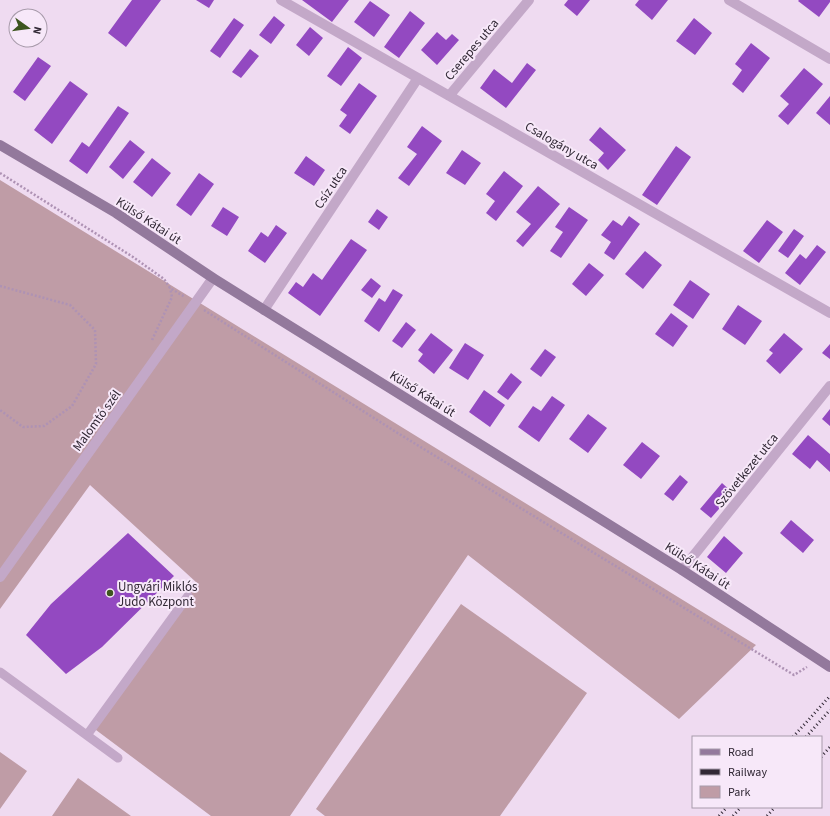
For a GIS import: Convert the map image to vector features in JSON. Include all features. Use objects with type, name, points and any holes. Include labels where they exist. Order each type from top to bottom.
[{"type":"main road","name":"Külső Kátai út","points":[[0,145],[116,214],[213,278],[682,570],[830,666]]},
{"type":"street","name":"Csalogány utca","points":[[281,0],[830,313]]},
{"type":"street","name":"Cserepes utca","points":[[449,96],[529,0]]},
{"type":"street","points":[[729,0],[830,60]]},
{"type":"street","name":"Csíz utca","points":[[264,310],[418,78]]},
{"type":"street","name":"Malomtó szél","points":[[0,577],[213,278]]},
{"type":"street","name":"Szövetkezet utca","points":[[682,570],[830,386]]},
{"type":"lane","points":[[87,735],[188,596]]},
{"type":"lane","points":[[0,672],[118,758]]},
{"type":"path","points":[[0,173],[133,257],[164,279],[170,288],[396,432],[794,675],[819,659]]},
{"type":"path","points":[[0,286],[70,305],[95,330],[96,364],[72,406],[44,426],[23,427],[0,410]]},
{"type":"green space","points":[[0,180],[756,645],[679,719],[468,555],[290,816],[211,816],[92,727],[197,583],[90,485],[0,609]]},
{"type":"green space","points":[[461,604],[587,693],[500,816],[325,816],[316,809]]},
{"type":"green space","points":[[0,752],[27,771],[0,809]]},
{"type":"green space","points":[[78,778],[131,816],[52,816]]},
{"type":"building","points":[[132,0],[161,0],[126,47],[108,33]]},
{"type":"building","points":[[196,0],[214,0],[209,8]]},
{"type":"building","points":[[302,0],[349,0],[332,22]]},
{"type":"building","points":[[568,0],[590,0],[577,16],[564,5]]},
{"type":"building","points":[[639,0],[668,0],[652,20],[635,5]]},
{"type":"building","points":[[830,0],[830,2],[819,17],[798,1]]},
{"type":"building","points":[[370,1],[390,15],[374,37],[354,22]]},
{"type":"building","points":[[410,11],[425,23],[399,58],[384,47]]},
{"type":"building","points":[[274,16],[285,25],[271,44],[259,35]]},
{"type":"building","points":[[234,18],[244,25],[220,58],[210,51]]},
{"type":"building","points":[[694,18],[712,33],[695,55],[676,41]]},
{"type":"building","points":[[310,27],[323,38],[309,56],[296,45]]},
{"type":"building","points":[[437,32],[446,40],[452,34],[459,40],[437,65],[421,50]]},
{"type":"building","points":[[751,43],[770,58],[743,93],[732,84],[742,70],[735,64]]},
{"type":"building","points":[[348,47],[362,58],[341,86],[327,76]]},
{"type":"building","points":[[250,49],[259,56],[241,78],[232,72]]},
{"type":"building","points":[[38,57],[51,66],[25,101],[13,92]]},
{"type":"building","points":[[527,63],[536,70],[506,108],[480,88],[494,69],[512,83]]},
{"type":"building","points":[[804,68],[823,84],[788,125],[778,116],[789,104],[780,96]]},
{"type":"building","points":[[70,81],[88,94],[52,144],[34,130]]},
{"type":"building","points":[[359,83],[377,96],[350,134],[339,126],[347,115],[340,110]]},
{"type":"building","points":[[830,96],[830,125],[816,113]]},
{"type":"building","points":[[118,106],[129,113],[87,174],[69,161],[82,142],[89,147]]},
{"type":"building","points":[[422,126],[442,141],[409,186],[398,178],[417,154],[407,147]]},
{"type":"building","points":[[600,127],[626,150],[608,170],[598,160],[604,153],[589,140]]},
{"type":"building","points":[[130,140],[145,152],[123,179],[109,167]]},
{"type":"building","points":[[676,146],[691,157],[657,205],[642,195]]},
{"type":"building","points":[[462,150],[481,163],[465,185],[446,173]]},
{"type":"building","points":[[306,156],[325,170],[314,186],[294,173]]},
{"type":"building","points":[[152,158],[171,173],[152,197],[133,182]]},
{"type":"building","points":[[504,171],[523,186],[496,221],[486,213],[495,201],[486,194]]},
{"type":"building","points":[[199,173],[214,184],[191,216],[176,205]]},
{"type":"building","points":[[538,186],[560,204],[523,247],[516,241],[531,224],[516,212]]},
{"type":"building","points":[[223,207],[239,217],[227,236],[211,226]]},
{"type":"building","points":[[569,207],[588,220],[561,258],[550,251],[563,232],[555,227]]},
{"type":"building","points":[[377,209],[388,217],[379,230],[368,222]]},
{"type":"building","points":[[629,216],[640,224],[614,260],[604,253],[611,242],[601,235],[613,220],[622,226]]},
{"type":"building","points":[[767,220],[783,232],[759,263],[743,251]]},
{"type":"building","points":[[276,225],[287,233],[265,263],[248,251],[261,232],[268,237]]},
{"type":"building","points":[[794,229],[804,236],[788,258],[778,251]]},
{"type":"building","points":[[351,239],[367,250],[320,316],[288,293],[296,282],[303,287],[313,273],[322,280]]},
{"type":"building","points":[[817,245],[826,252],[800,285],[785,273],[800,254],[806,259]]},
{"type":"building","points":[[645,251],[662,265],[643,289],[625,274]]},
{"type":"building","points":[[589,263],[604,275],[586,296],[572,284]]},
{"type":"building","points":[[371,278],[381,286],[372,298],[361,290]]},
{"type":"building","points":[[690,280],[710,294],[693,319],[673,305]]},
{"type":"building","points":[[393,289],[403,295],[379,332],[364,321],[379,298],[385,302]]},
{"type":"building","points":[[738,305],[762,321],[745,345],[722,329]]},
{"type":"building","points":[[671,313],[688,326],[673,347],[655,334]]},
{"type":"building","points":[[406,322],[416,330],[402,348],[392,341]]},
{"type":"building","points":[[431,333],[453,350],[434,374],[418,361],[423,354],[418,350]]},
{"type":"building","points":[[784,333],[803,349],[780,374],[766,361],[773,353],[769,350]]},
{"type":"building","points":[[465,343],[484,355],[468,380],[449,368]]},
{"type":"building","points":[[830,344],[830,359],[822,353]]},
{"type":"building","points":[[545,349],[556,357],[541,377],[530,369]]},
{"type":"building","points":[[511,373],[522,382],[508,400],[497,392]]},
{"type":"building","points":[[484,390],[505,405],[490,427],[469,412]]},
{"type":"building","points":[[552,396],[565,405],[539,442],[518,427],[533,406],[541,411]]},
{"type":"building","points":[[830,409],[830,426],[822,419]]},
{"type":"building","points":[[588,414],[607,428],[588,453],[569,439]]},
{"type":"building","points":[[808,435],[830,454],[830,472],[817,460],[810,469],[792,454]]},
{"type":"building","points":[[642,442],[660,456],[641,479],[623,465]]},
{"type":"building","points":[[680,475],[688,482],[673,501],[664,494]]},
{"type":"building","points":[[722,483],[733,493],[711,518],[700,509]]},
{"type":"building","points":[[791,520],[814,540],[803,553],[780,533]]},
{"type":"building","name":"Ungvári Miklós Judo Központ","points":[[128,533],[174,576],[102,647],[66,674],[26,635],[51,604]]},
{"type":"building","points":[[724,536],[743,553],[726,573],[707,557]]},
{"type":"railway","points":[[794,736],[830,696]]},
{"type":"railway","points":[[807,736],[830,710]]},
{"type":"railway","points":[[822,756],[830,747]]},
{"type":"railway","points":[[719,816],[726,808]]},
{"type":"railway","points":[[733,816],[740,808]]},
{"type":"railway","points":[[767,816],[774,808]]},
{"type":"place","name":"Ungvári Miklós Judo Központ","points":[[110,593]]}]
